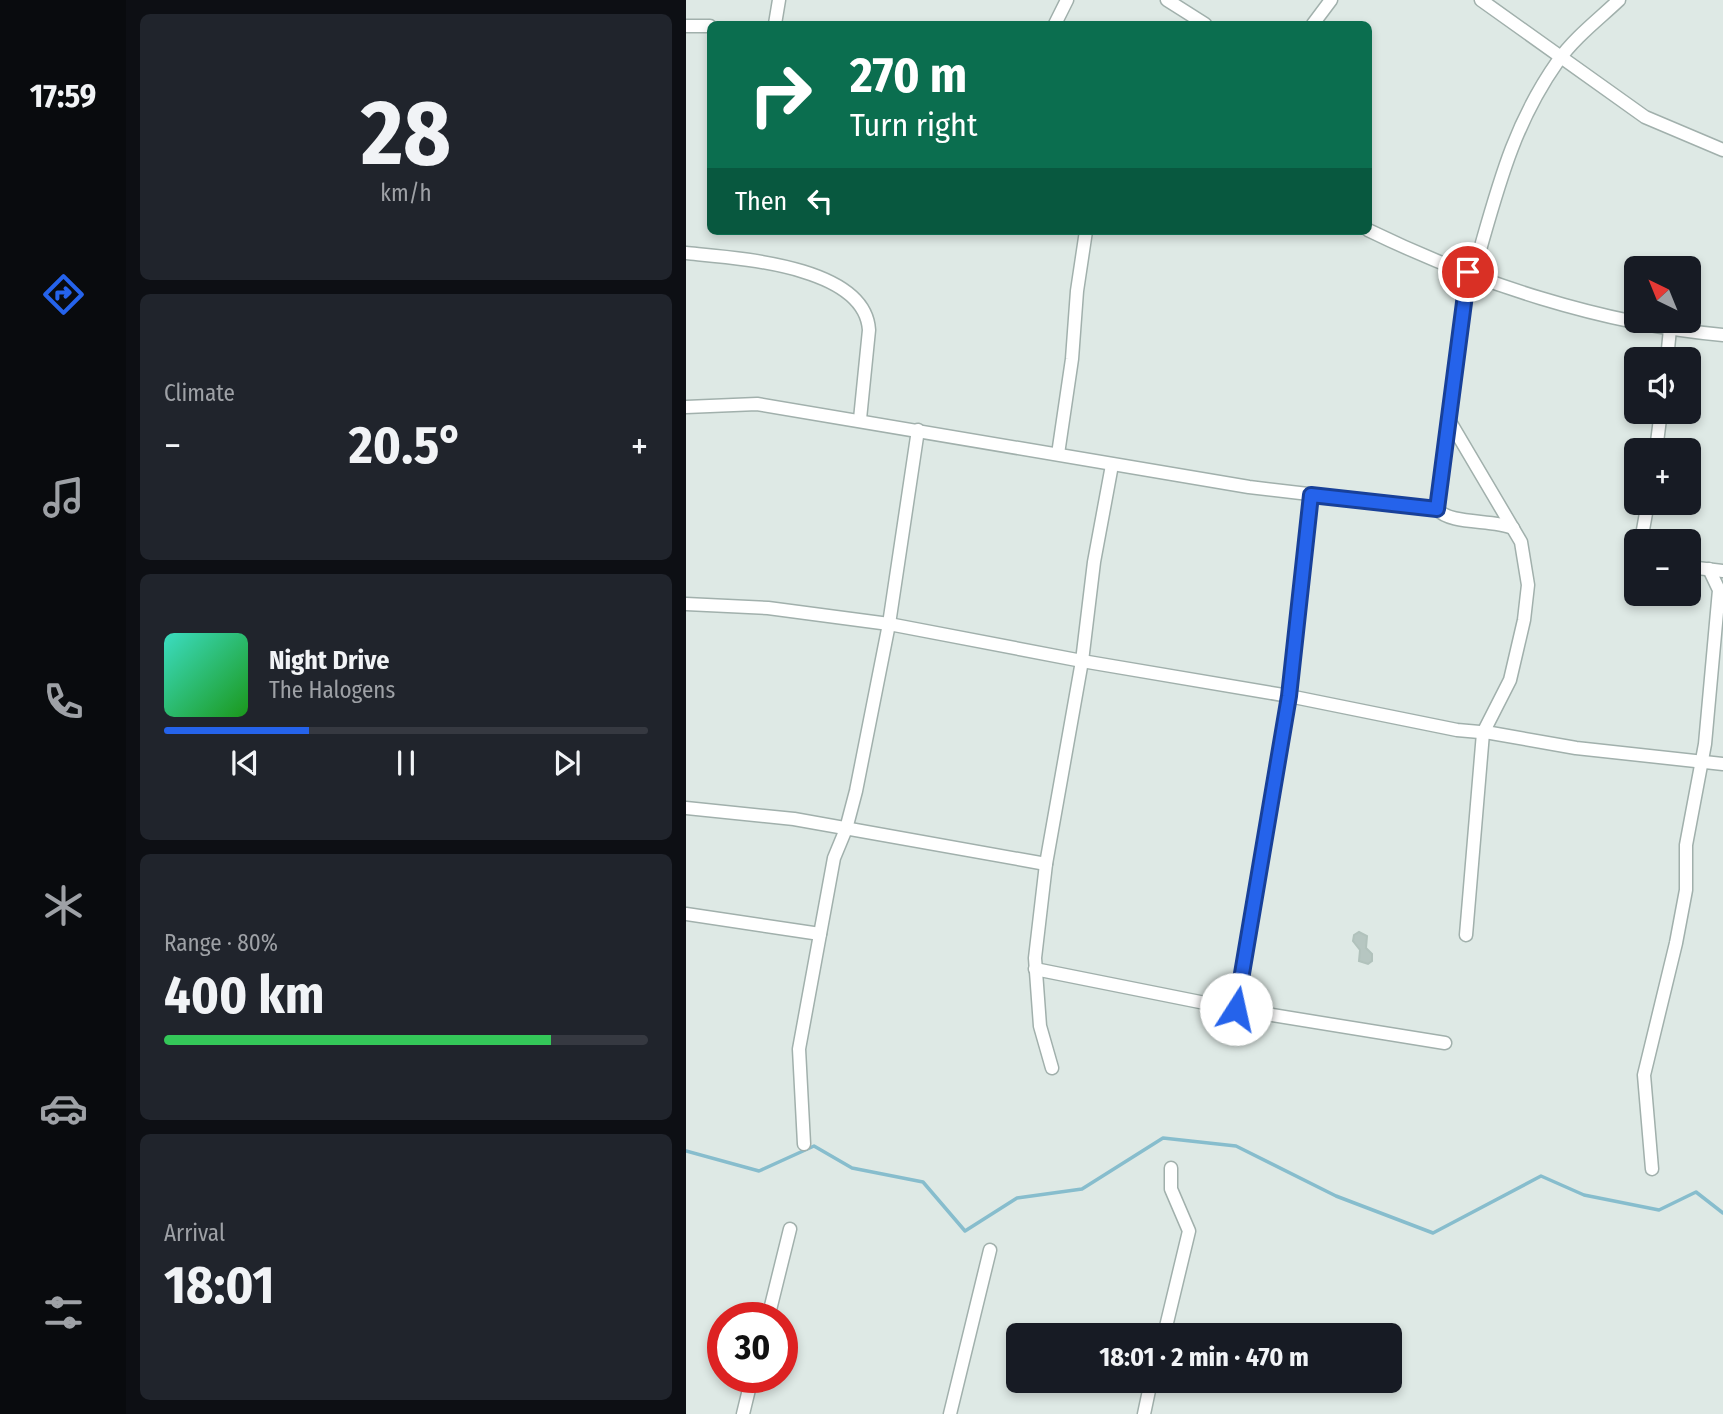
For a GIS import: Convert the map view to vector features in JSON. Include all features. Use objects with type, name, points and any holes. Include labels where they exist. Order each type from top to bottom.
[{"type":"street","points":[[776,21],[779,0]]},
{"type":"street","points":[[1057,21],[1068,0]]},
{"type":"street","points":[[1167,0],[1200,21]]},
{"type":"street","points":[[1315,21],[1331,0]]},
{"type":"street","points":[[1481,0],[1645,117],[1723,150]]},
{"type":"street","points":[[1437,509],[1471,273],[1507,157],[1520,123],[1559,58],[1619,0]]},
{"type":"street","points":[[686,26],[707,26]]},
{"type":"street","points":[[1372,232],[1471,273],[1584,311],[1624,319]]},
{"type":"street","points":[[1058,453],[1072,359],[1077,291],[1085,235]]},
{"type":"street","points":[[686,253],[807,272],[844,288],[859,301],[868,318],[869,330],[860,419]]},
{"type":"street","points":[[1701,333],[1723,335]]},
{"type":"street","points":[[686,407],[757,404],[860,419],[1058,453],[1112,465],[1311,495],[1437,509],[1448,518],[1490,521],[1513,528]]},
{"type":"street","points":[[1449,420],[1521,542],[1528,585],[1510,680],[1483,733],[1466,935]]},
{"type":"street","points":[[804,1144],[799,1049],[834,858],[846,829],[856,791],[889,624],[918,430]]},
{"type":"street","points":[[1052,1068],[1040,1026],[1035,969],[1046,864],[1082,661],[1094,562],[1112,465]]},
{"type":"street","points":[[1236,1009],[1289,696],[1311,495]]},
{"type":"street","points":[[1701,569],[1723,571]]},
{"type":"street","points":[[1652,1169],[1644,1075],[1686,890],[1686,845],[1701,761],[1719,590],[1709,569]]},
{"type":"street","points":[[686,604],[768,608],[889,624],[1082,661],[1289,696],[1457,730],[1723,764]]},
{"type":"street","points":[[686,808],[780,817],[1046,864]]},
{"type":"street","points":[[686,914],[820,934]]},
{"type":"street","points":[[1035,969],[1236,1009],[1445,1043]]},
{"type":"street","points":[[1167,1323],[1189,1231],[1171,1189],[1171,1168]]},
{"type":"street","points":[[772,1302],[790,1229]]},
{"type":"street","points":[[950,1414],[990,1250]]},
{"type":"street","points":[[743,1414],[748,1393]]},
{"type":"street","points":[[1143,1414],[1148,1393]]},
{"type":"building","points":[[1359,932],[1367,936],[1366,948],[1372,954],[1372,961],[1368,964],[1359,961],[1360,950],[1353,941],[1354,935]]},
{"type":"waterway","points":[[686,1151],[759,1171],[814,1146],[852,1168],[923,1182],[965,1231],[1017,1198],[1082,1189],[1163,1138],[1236,1146],[1336,1196],[1433,1233],[1541,1176],[1584,1195],[1659,1210],[1696,1192],[1723,1213]]},
{"type":"route","points":[[1236,1009],[1289,696],[1311,495],[1437,509],[1468,272]]}]
